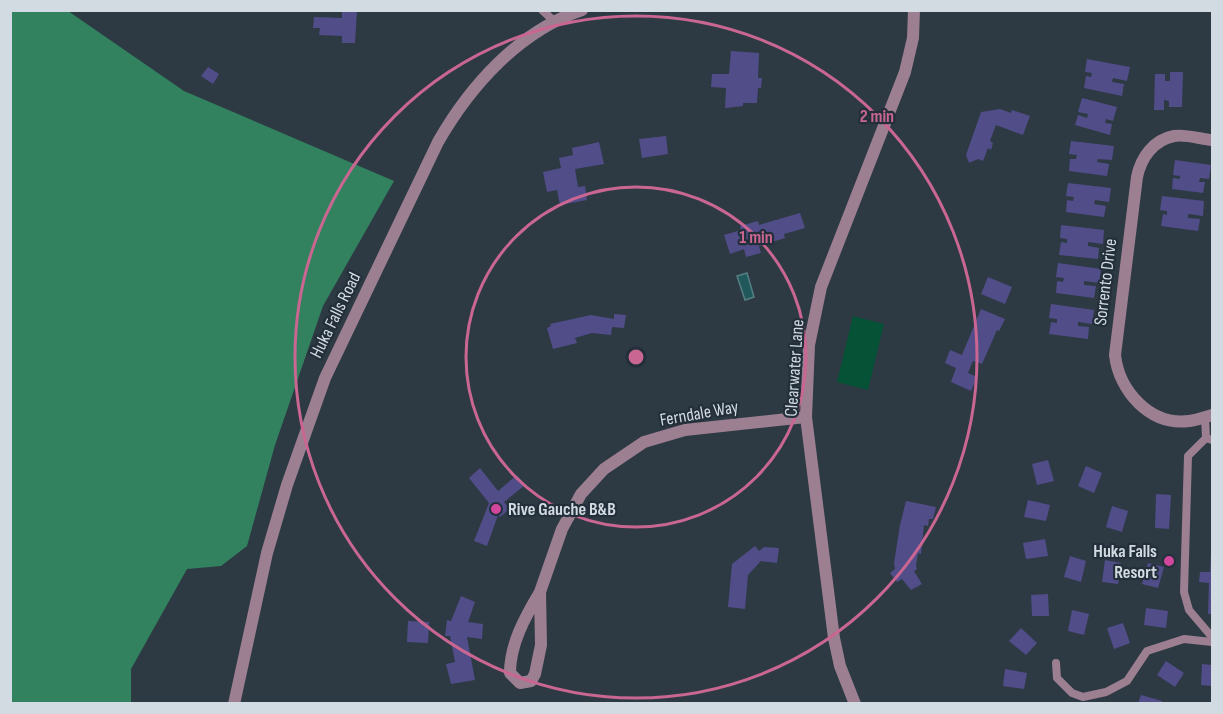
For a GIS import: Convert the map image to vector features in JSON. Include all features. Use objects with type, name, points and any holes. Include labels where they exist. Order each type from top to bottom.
[{"type":"street","name":"Huka Falls Road","points":[[234,704],[267,553],[287,485],[325,378],[438,142],[454,115],[485,76],[526,40],[555,22],[582,10]]},
{"type":"street","name":"Clearwater Lane","points":[[855,704],[840,666],[834,638],[806,417],[809,345],[821,287],[905,72],[913,38],[914,10]]},
{"type":"street","name":"Sorrento Drive","points":[[1209,416],[1188,421],[1173,420],[1146,410],[1136,402],[1121,380],[1116,368],[1115,355],[1140,164],[1149,150],[1174,136],[1212,140]]},
{"type":"street","name":"Ferndale Way","points":[[540,592],[540,645],[535,674],[531,681],[520,683],[510,673],[510,663],[522,623],[540,592],[562,529],[581,494],[604,469],[644,442],[685,430],[806,417]]},
{"type":"lane","points":[[542,10],[555,22]]},
{"type":"lane","points":[[1209,416],[1209,439],[1188,456],[1184,592],[1189,610],[1212,637]]},
{"type":"lane","points":[[1056,663],[1056,678],[1072,693],[1083,697],[1106,693],[1127,681],[1147,651],[1184,639],[1212,642]]},
{"type":"green space","points":[[10,11],[68,11],[184,91],[394,181],[323,306],[275,445],[247,546],[221,566],[187,569],[131,669],[131,703],[11,703]]},
{"type":"green space","points":[[853,316],[884,324],[868,390],[837,382]]},
{"type":"shaded area","points":[[747,273],[754,297],[745,300],[737,276]]},
{"type":"building","points":[[342,10],[357,10],[355,43],[342,43],[342,36],[319,35],[320,28],[313,28],[314,17],[342,18]]},
{"type":"building","points":[[731,51],[759,53],[758,78],[762,78],[761,88],[758,88],[757,103],[743,103],[743,106],[725,108],[726,88],[711,87],[712,74],[729,74]]},
{"type":"building","points":[[1087,59],[1130,67],[1127,81],[1113,78],[1112,82],[1124,84],[1122,96],[1084,88],[1086,76],[1091,77],[1092,73],[1085,72]]},
{"type":"building","points":[[208,67],[219,74],[213,84],[201,76]]},
{"type":"building","points":[[1170,72],[1183,72],[1182,107],[1169,107],[1169,101],[1164,100],[1164,110],[1154,110],[1155,74],[1165,74],[1165,81],[1170,81]]},
{"type":"building","points":[[1082,98],[1117,107],[1113,121],[1106,119],[1105,123],[1112,124],[1110,135],[1075,125],[1078,115],[1087,118],[1088,114],[1078,112]]},
{"type":"building","points":[[1000,109],[1030,116],[1023,135],[996,125],[990,141],[993,143],[991,150],[988,148],[983,161],[978,159],[969,163],[966,155],[981,112]]},
{"type":"building","points":[[666,136],[668,154],[642,158],[639,139]]},
{"type":"building","points":[[1071,141],[1114,146],[1112,160],[1098,159],[1097,162],[1109,164],[1107,176],[1069,171],[1070,159],[1076,159],[1077,155],[1069,154]]},
{"type":"building","points":[[599,142],[604,164],[575,169],[578,187],[585,186],[587,200],[560,205],[557,190],[547,192],[543,172],[561,168],[559,158],[573,155],[572,148]]},
{"type":"building","points":[[1175,160],[1211,165],[1209,179],[1200,178],[1199,182],[1205,182],[1203,193],[1172,189],[1173,178],[1180,179],[1180,176],[1173,175]]},
{"type":"building","points":[[1068,183],[1111,188],[1109,202],[1095,200],[1094,204],[1106,206],[1104,217],[1066,212],[1067,200],[1073,201],[1074,197],[1066,196]]},
{"type":"building","points":[[1162,196],[1204,201],[1203,216],[1188,214],[1188,218],[1200,219],[1198,231],[1161,226],[1163,214],[1167,215],[1167,211],[1160,210]]},
{"type":"building","points":[[800,213],[805,228],[784,234],[785,238],[759,246],[761,253],[746,257],[744,249],[730,254],[724,235],[741,230],[740,226],[758,221],[759,225]]},
{"type":"building","points":[[1061,225],[1104,230],[1103,244],[1088,242],[1088,246],[1099,248],[1098,259],[1059,255],[1061,242],[1067,243],[1067,239],[1060,238]]},
{"type":"building","points":[[1058,263],[1101,269],[1099,283],[1084,281],[1084,285],[1096,286],[1094,298],[1056,293],[1057,281],[1063,282],[1064,278],[1056,277]]},
{"type":"building","points":[[988,277],[1012,287],[1005,304],[981,294]]},
{"type":"building","points":[[1051,304],[1094,310],[1092,324],[1078,322],[1078,326],[1089,327],[1088,339],[1049,334],[1051,322],[1057,323],[1057,319],[1049,318]]},
{"type":"building","points":[[981,309],[1005,319],[999,331],[997,330],[982,364],[973,361],[968,373],[977,377],[971,391],[951,382],[956,368],[945,363],[950,350],[962,355]]},
{"type":"building","points":[[614,314],[626,315],[624,328],[612,327],[611,335],[592,333],[575,338],[577,343],[553,349],[547,328],[551,326],[550,324],[591,315],[614,319]]},
{"type":"building","points":[[1048,460],[1054,481],[1037,485],[1032,464]]},
{"type":"building","points":[[1086,466],[1102,473],[1094,493],[1078,486]]},
{"type":"building","points":[[480,468],[498,491],[517,475],[525,485],[504,502],[510,509],[500,517],[498,515],[487,546],[474,541],[489,503],[469,478]]},
{"type":"building","points":[[1156,494],[1171,495],[1169,529],[1155,528]]},
{"type":"building","points":[[1028,500],[1050,505],[1046,521],[1024,517]]},
{"type":"building","points":[[906,501],[936,507],[933,519],[929,519],[928,526],[924,525],[921,554],[918,553],[917,569],[914,571],[922,584],[911,590],[902,579],[897,582],[890,573],[895,569],[900,525]]},
{"type":"building","points":[[1112,506],[1128,511],[1122,532],[1106,527]]},
{"type":"building","points":[[1045,539],[1048,556],[1026,559],[1023,543]]},
{"type":"building","points":[[755,546],[759,551],[764,547],[779,548],[777,563],[761,561],[748,575],[745,609],[728,607],[732,564]]},
{"type":"building","points":[[1211,552],[1212,614],[1208,614],[1209,583],[1199,582],[1200,572],[1210,572]]},
{"type":"building","points":[[1070,556],[1086,561],[1081,582],[1064,577]]},
{"type":"building","points":[[1105,560],[1121,563],[1118,584],[1102,582]]},
{"type":"building","points":[[1148,563],[1164,567],[1158,588],[1142,584]]},
{"type":"building","points":[[1048,594],[1049,616],[1032,616],[1031,595]]},
{"type":"building","points":[[461,596],[475,602],[468,622],[483,624],[482,639],[467,637],[475,680],[451,684],[446,664],[455,662],[450,636],[445,636],[447,620],[451,621]]},
{"type":"building","points":[[1146,608],[1168,611],[1166,628],[1144,625]]},
{"type":"building","points":[[1072,610],[1089,614],[1084,635],[1068,631]]},
{"type":"building","points":[[408,621],[429,622],[428,643],[407,642]]},
{"type":"building","points":[[1123,623],[1130,643],[1114,649],[1107,628]]},
{"type":"building","points":[[1021,628],[1037,643],[1026,655],[1009,641]]},
{"type":"building","points":[[1166,661],[1184,673],[1175,687],[1157,675]]},
{"type":"building","points":[[1202,664],[1212,665],[1212,686],[1201,685]]},
{"type":"building","points":[[1005,669],[1027,673],[1024,689],[1003,686]]},
{"type":"building","points":[[1141,695],[1162,701],[1161,704],[1138,704]]},
{"type":"place","name":"Rive Gauche B&B","points":[[496,509]]},
{"type":"place","name":"Huka Falls Resort","points":[[1169,561]]}]
